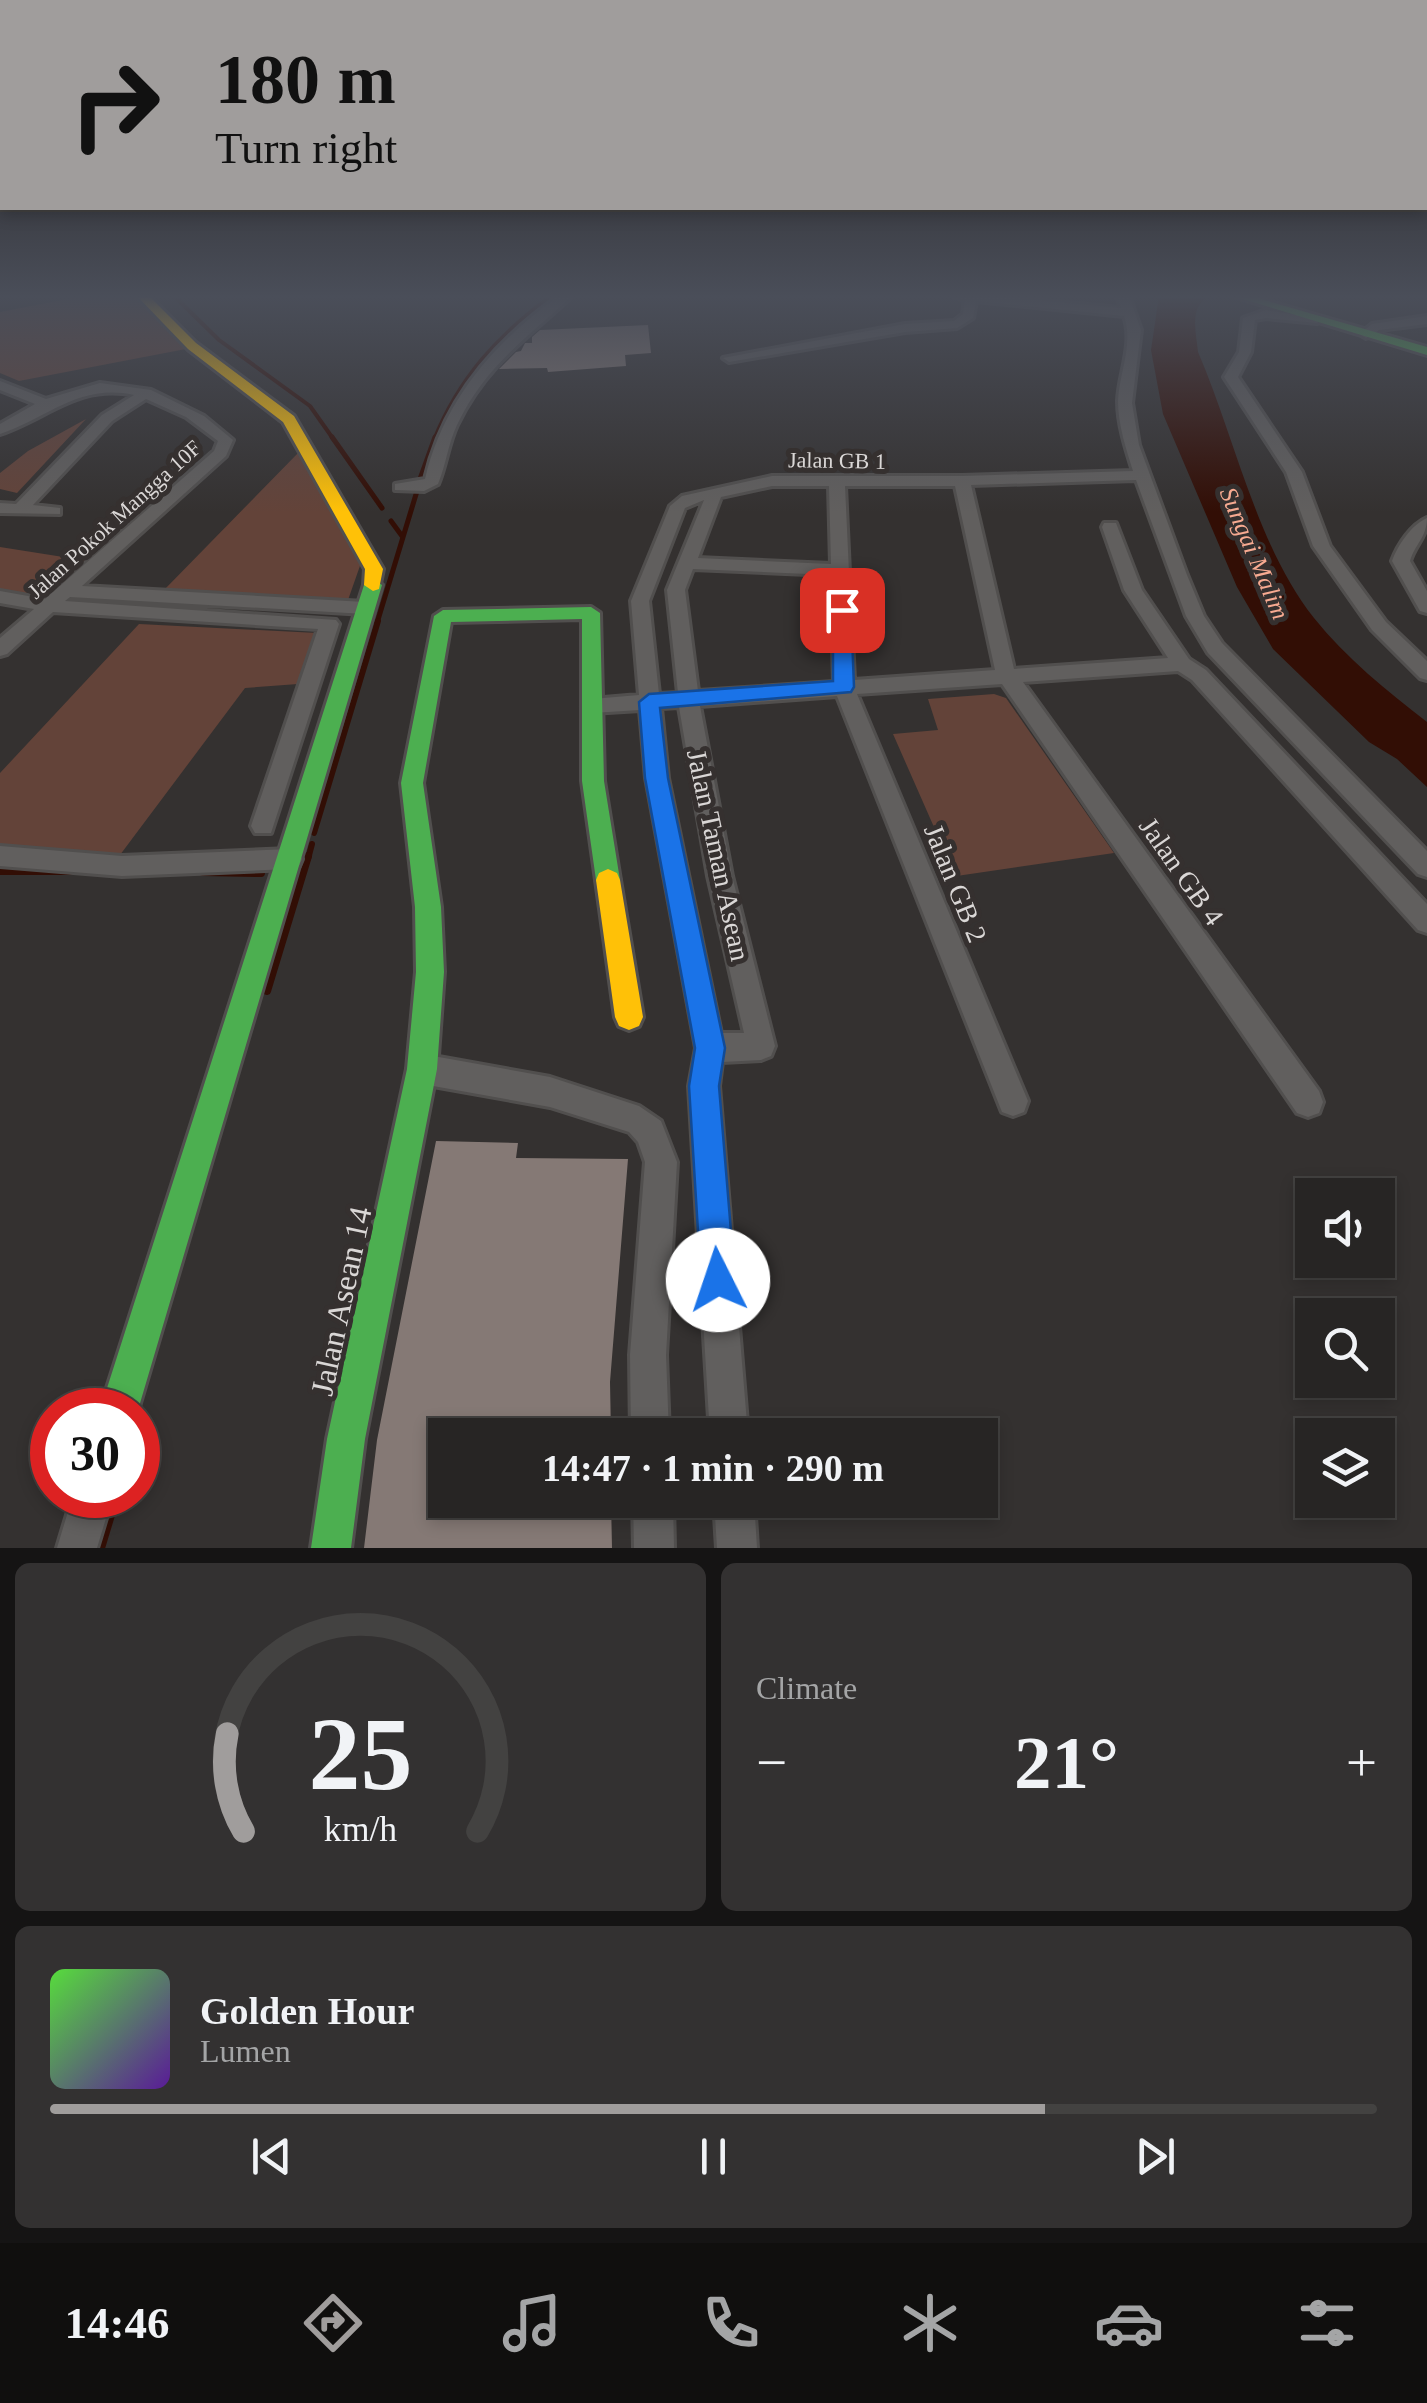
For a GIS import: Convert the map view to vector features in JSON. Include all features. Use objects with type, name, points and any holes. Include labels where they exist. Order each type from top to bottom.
[{"type":"street","points":[[126,1388],[290,859],[374,569],[296,427],[221,368]]},
{"type":"street","points":[[401,487],[424,486],[432,481],[436,458],[448,432],[488,368]]},
{"type":"street","points":[[1130,368],[1124,403],[1132,446],[1195,616],[1215,648],[1427,867]]},
{"type":"street","points":[[1236,368],[1231,377],[1294,472],[1322,546],[1379,626],[1427,673]]},
{"type":"street","points":[[0,385],[46,404]]},
{"type":"street","points":[[0,430],[46,404],[94,388],[130,387],[146,392]]},
{"type":"street","points":[[19,510],[108,418],[146,392]]},
{"type":"street","name":"Jalan Pokok Mangga 10F","points":[[0,648],[226,446],[223,436],[198,419],[146,392]]},
{"type":"street","name":"Jalan GB 1","points":[[714,495],[772,481],[1144,475]]},
{"type":"street","name":"Jalan GB 4","points":[[962,480],[1000,660],[1007,675],[1308,1102]]},
{"type":"street","points":[[836,482],[844,687]]},
{"type":"street","name":"Jalan Taman Asean","points":[[710,1048],[762,1046],[720,876],[688,699],[676,590],[714,495],[688,498],[678,506],[640,601],[656,778],[710,1048],[704,1086],[728,1418]]},
{"type":"street","points":[[0,508],[54,511]]},
{"type":"street","points":[[1427,523],[1401,561],[1427,608]]},
{"type":"street","points":[[1110,528],[1133,590],[1182,664],[1199,675],[1427,922]]},
{"type":"street","points":[[687,563],[841,570]]},
{"type":"street","points":[[68,591],[364,608]]},
{"type":"street","points":[[0,597],[51,606],[329,624],[263,826]]},
{"type":"street","name":"Jalan Asean 14","points":[[331,1548],[346,1439],[422,1069],[430,972],[428,907],[412,783],[443,616],[591,613],[592,706]]},
{"type":"street","points":[[629,1017],[593,781],[592,706],[1182,664]]},
{"type":"street","name":"Jalan GB 2","points":[[844,687],[1013,1102]]},
{"type":"street","points":[[0,856],[122,866],[290,859]]},
{"type":"street","points":[[422,1069],[550,1092],[639,1121],[650,1132],[661,1162],[648,1355],[650,1418]]},
{"type":"street","points":[[76,1548],[86,1518]]},
{"type":"street","points":[[653,1518],[654,1548]]},
{"type":"street","points":[[736,1518],[738,1548]]},
{"type":"shaded area","points":[[0,368],[86,368],[19,381],[0,373]]},
{"type":"shaded area","points":[[86,419],[17,493],[0,489],[0,473],[28,451]]},
{"type":"shaded area","points":[[299,452],[361,563],[348,600],[164,590]]},
{"type":"shaded area","points":[[0,547],[95,562],[53,598],[0,589]]},
{"type":"shaded area","points":[[139,624],[317,633],[298,684],[245,688],[117,859],[0,844],[0,773]]},
{"type":"shaded area","points":[[994,694],[1006,698],[1114,853],[943,878],[929,845],[941,843],[893,734],[938,730],[928,699]]},
{"type":"water","name":"Sungai Malim","points":[[1154,368],[1205,368],[1262,525],[1294,590],[1326,633],[1353,660],[1427,722],[1427,787],[1397,759],[1369,742],[1273,649],[1237,587],[1163,414]]},
{"type":"building","points":[[547,368],[597,368],[548,372]]},
{"type":"building","points":[[436,1141],[518,1143],[516,1158],[628,1159],[610,1382],[611,1418],[428,1418],[428,1518],[611,1518],[612,1548],[364,1548],[377,1440]]},
{"type":"waterway","points":[[258,368],[310,406],[334,440]]},
{"type":"waterway","points":[[434,440],[455,397],[475,368]]},
{"type":"waterway","points":[[332,437],[382,508]]},
{"type":"waterway","points":[[420,479],[435,437]]},
{"type":"waterway","points":[[377,623],[417,491]]},
{"type":"waterway","points":[[391,521],[402,536]]},
{"type":"waterway","points":[[314,833],[378,621]]},
{"type":"waterway","points":[[308,859],[312,844]]},
{"type":"waterway","points":[[267,991],[308,856]]},
{"type":"waterway","points":[[0,871],[70,871]]},
{"type":"waterway","points":[[203,872],[261,873]]},
{"type":"waterway","points":[[100,1548],[109,1518]]},
{"type":"traffic: fast","points":[[126,1388],[373,585]]},
{"type":"traffic: fast","points":[[331,1548],[346,1439],[422,1069],[430,972],[428,907],[412,783],[443,616],[591,613],[593,781],[608,880]]},
{"type":"traffic: slow","points":[[222,368],[289,419],[374,569],[373,585]]},
{"type":"traffic: slow","points":[[608,880],[629,1017]]},
{"type":"route","points":[[718,1280],[704,1086],[710,1048],[656,778],[649,702],[844,687],[842,610]]}]
